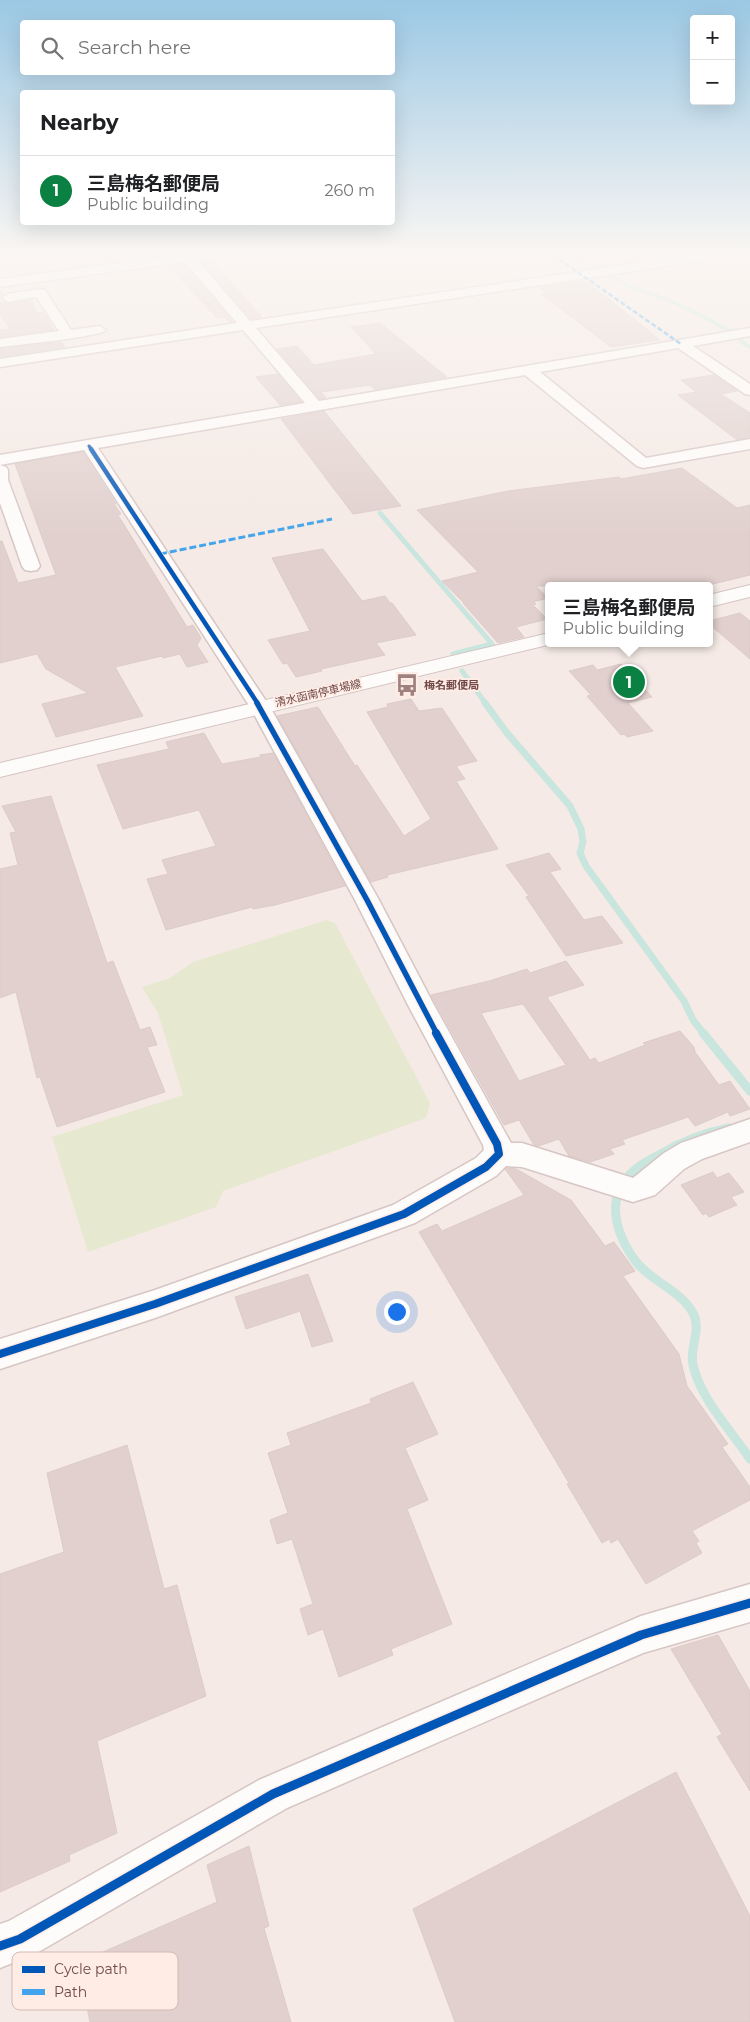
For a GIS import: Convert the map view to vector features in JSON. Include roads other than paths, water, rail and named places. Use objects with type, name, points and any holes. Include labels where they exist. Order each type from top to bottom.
[{"type":"main road","points":[[713,600],[750,591]]},
{"type":"main road","name":"清水函南停車場線","points":[[0,770],[545,640]]},
{"type":"street","points":[[0,363],[91,349]]},
{"type":"street","points":[[266,349],[315,406]]},
{"type":"street","points":[[0,460],[648,349]]},
{"type":"street","points":[[689,349],[750,391]]},
{"type":"street","points":[[527,369],[643,463],[750,444]]},
{"type":"street","points":[[88,446],[260,707],[497,1144],[499,1154]]},
{"type":"street","points":[[0,470],[0,480],[32,566]]},
{"type":"street","points":[[0,1354],[155,1304],[404,1214],[486,1167],[499,1154],[522,1155],[632,1190],[641,1189],[674,1161],[708,1144],[750,1130]]},
{"type":"street","points":[[0,1946],[20,1939],[273,1794],[640,1635],[750,1603]]},
{"type":"waterway","points":[[34,349],[37,355]]},
{"type":"waterway","points":[[380,513],[492,644],[453,654]]},
{"type":"waterway","points":[[462,671],[486,704]]},
{"type":"waterway","points":[[485,703],[507,733],[570,806],[581,829],[583,842],[580,853],[586,866],[684,1001],[693,1020],[704,1034]]},
{"type":"waterway","points":[[703,1033],[750,1091]]},
{"type":"waterway","points":[[729,1128],[710,1132],[684,1142],[639,1167],[626,1179],[619,1191],[616,1215],[623,1240],[637,1263],[688,1305],[693,1313],[696,1333],[692,1358],[697,1378],[717,1414],[750,1459]]},
{"type":"place","name":"三島梅名郵便局","points":[[629,682]]},
{"type":"place","name":"梅名郵便局","points":[[407,685]]}]
